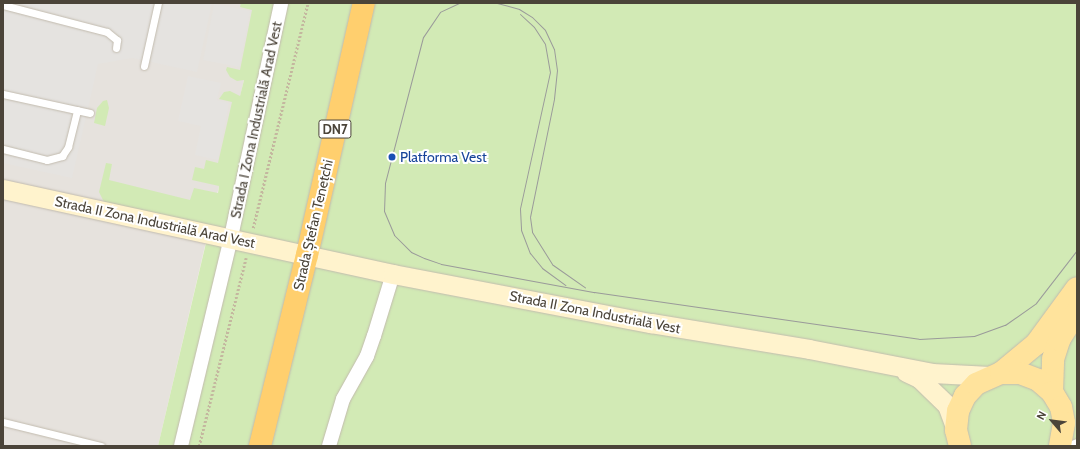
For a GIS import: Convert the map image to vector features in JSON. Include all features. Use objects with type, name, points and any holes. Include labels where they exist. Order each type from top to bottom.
[{"type":"highway","name":"Strada Ștefan Tenețchi","points":[[260,446],[307,254],[364,3]]},
{"type":"main road","points":[[957,441],[958,411],[965,396],[976,384],[996,374],[1036,344],[1077,288]]},
{"type":"main road","points":[[1060,446],[1064,422],[1053,359],[1059,340],[1077,311]]},
{"type":"main road","points":[[996,374],[1020,373],[1038,380],[1061,404]]},
{"type":"street","name":"Strada I Zona Industrială Arad Vest","points":[[181,446],[231,237],[281,3]]},
{"type":"street","name":"Strada II Zona Industrială Arad Vest","points":[[3,189],[307,254]]},
{"type":"street","name":"Strada II Zona Industrială Vest","points":[[307,254],[392,274],[651,323],[952,375],[996,374]]},
{"type":"street","points":[[329,446],[343,399],[367,356],[392,274]]},
{"type":"street","name":"Strada II Zona Industrială Vest","points":[[885,363],[919,378],[947,405],[957,441]]},
{"type":"lane","points":[[144,66],[158,3]]},
{"type":"lane","points":[[3,5],[107,32],[117,40],[116,48]]},
{"type":"lane","points":[[3,94],[90,113]]},
{"type":"lane","points":[[3,149],[47,160],[62,156],[68,147],[77,110]]},
{"type":"lane","points":[[3,422],[101,446]]},
{"type":"lane","points":[[1067,446],[1077,442]]},
{"type":"path","points":[[198,446],[308,3]]},
{"type":"shaded area","points":[[3,3],[262,3],[158,446],[3,446]]},
{"type":"shaded area","points":[[3,3],[212,3],[197,72],[133,58],[98,64],[72,178],[3,163]]},
{"type":"shaded area","points":[[214,4],[250,11],[239,67],[203,60]]},
{"type":"shaded area","points":[[188,76],[221,83],[217,100],[229,103],[218,160],[195,155],[201,126],[178,121]]},
{"type":"green space","points":[[241,3],[1077,3],[1077,446],[158,446],[210,226],[105,204],[99,192],[106,163],[112,164],[109,180],[190,200],[194,188],[218,193],[219,186],[192,180],[195,167],[204,169],[206,160],[218,163],[232,102],[219,99],[224,92],[230,91],[240,96],[244,80],[237,81],[230,77],[226,70],[227,67],[240,70],[252,10],[240,7]]},
{"type":"green space","points":[[107,100],[109,108],[105,126],[94,123],[97,108],[103,101]]},
{"type":"tram line","points":[[459,3],[440,12],[423,37],[385,183],[384,211],[394,235],[411,252],[424,258],[441,264],[594,292],[919,339],[974,336],[1005,325],[1036,303],[1077,250]]},
{"type":"tram line","points":[[497,3],[519,9],[532,17],[545,30],[554,49],[557,70],[554,99],[530,217],[532,232],[553,265],[585,287]]},
{"type":"tram line","points":[[520,14],[534,27],[545,44],[550,72],[520,209],[521,230],[530,253],[542,268],[565,285]]},
{"type":"place","name":"Platforma Vest","points":[[392,157]]}]
